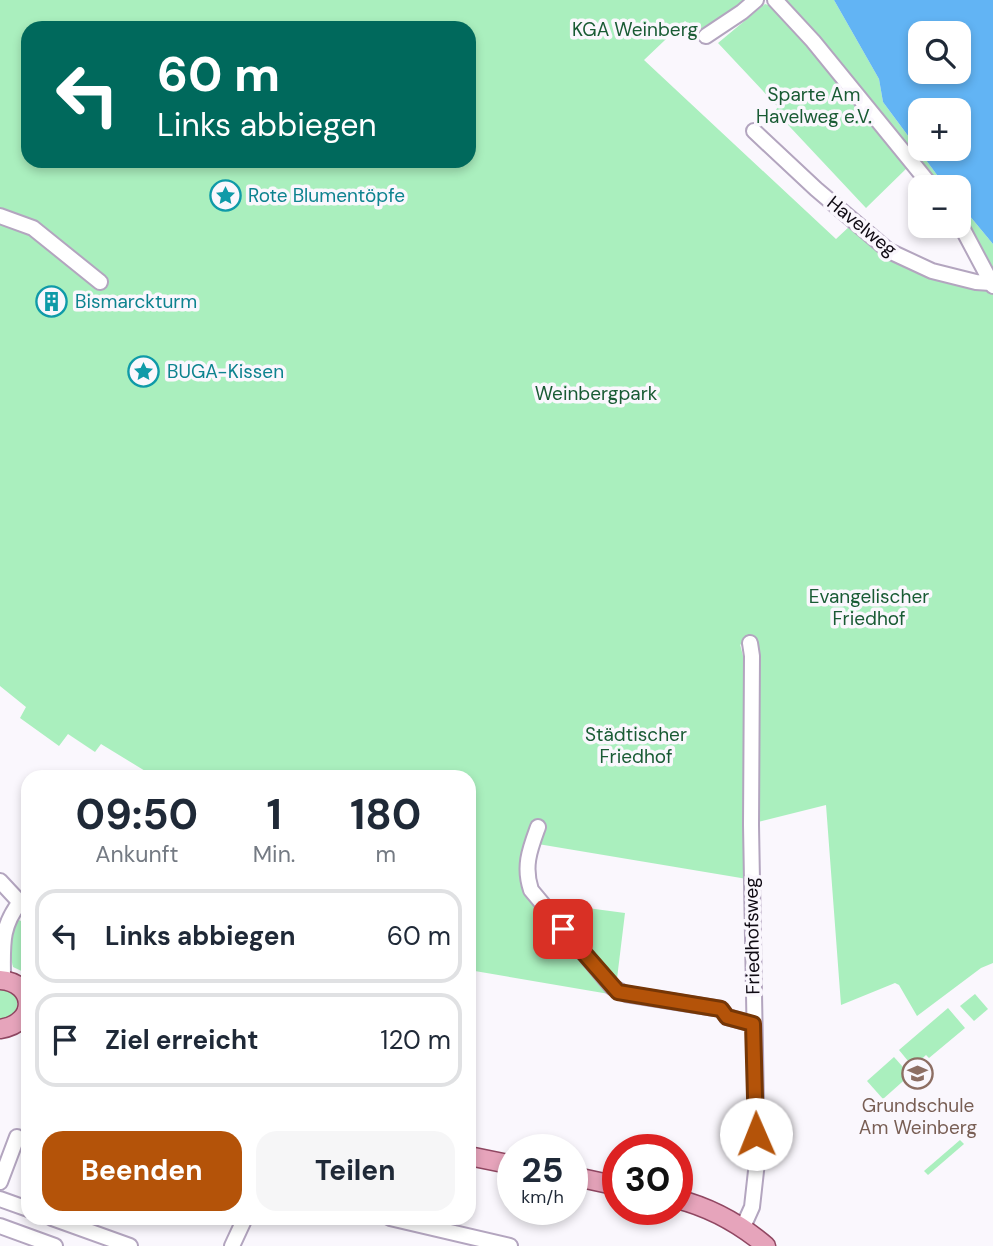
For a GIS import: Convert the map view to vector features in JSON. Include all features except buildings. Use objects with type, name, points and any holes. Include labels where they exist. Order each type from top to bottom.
[{"type":"main road","points":[[2,980],[21,988]]},
{"type":"main road","points":[[0,1029],[21,1025]]},
{"type":"main road","points":[[476,1157],[497,1162]]},
{"type":"main road","points":[[693,1204],[709,1208],[743,1227],[766,1246]]},
{"type":"street","points":[[706,36],[755,0]]},
{"type":"street","points":[[775,0],[821,51],[922,175]]},
{"type":"street","name":"Havelweg","points":[[754,131],[816,189],[890,251],[932,271],[992,284]]},
{"type":"street","points":[[0,216],[33,228],[100,282]]},
{"type":"street","name":"Havelweg","points":[[968,238],[992,284]]},
{"type":"street","name":"Friedhofsweg","points":[[743,1227],[752,1207],[757,1162],[753,1024],[750,643]]},
{"type":"street","points":[[538,827],[528,853],[526,875],[531,890],[612,988],[626,994],[721,1009],[727,1017],[753,1024]]},
{"type":"street","points":[[0,881],[21,903]]},
{"type":"street","points":[[2,980],[1,929],[11,910],[21,907]]},
{"type":"street","points":[[0,1182],[17,1137]]},
{"type":"street","points":[[0,1199],[21,1206]]},
{"type":"street","points":[[72,1225],[130,1246]]},
{"type":"street","points":[[232,1246],[242,1225]]},
{"type":"street","points":[[420,1225],[510,1246]]},
{"type":"street","points":[[0,1226],[55,1246]]},
{"type":"green space","points":[[0,0],[747,0],[701,30],[685,21],[644,60],[836,239],[851,225],[886,258],[932,275],[987,290],[993,283],[993,963],[981,968],[917,1016],[899,985],[895,983],[841,1005],[826,805],[758,822],[759,661],[740,644],[747,672],[747,879],[532,843],[532,889],[542,902],[625,913],[615,995],[476,971],[476,770],[144,770],[101,744],[95,752],[68,734],[59,746],[20,718],[26,707],[0,686]]},
{"type":"green space","points":[[784,0],[834,0],[879,79],[883,102],[908,136],[908,149]]},
{"type":"green space","name":"Sparte Am Havelweg e.V.","points":[[765,4],[775,7],[909,166],[866,208],[775,111],[778,107],[718,43]]},
{"type":"green space","points":[[918,161],[927,161],[937,175],[930,175]]},
{"type":"green space","points":[[971,217],[993,244],[993,277],[971,235]]},
{"type":"green space","points":[[19,920],[21,921],[21,971],[13,967],[12,961],[12,936]]},
{"type":"green space","points":[[0,989],[10,991],[16,997],[17,1005],[14,1015],[0,1019]]},
{"type":"green space","points":[[975,994],[988,1009],[974,1021],[960,1006]]},
{"type":"green space","points":[[948,1008],[965,1028],[929,1058],[926,1055],[913,1067],[899,1050]]},
{"type":"green space","points":[[894,1057],[910,1075],[883,1099],[867,1081]]},
{"type":"green space","points":[[960,1140],[964,1144],[928,1175],[924,1171]]},
{"type":"water","points":[[834,0],[993,0],[993,244],[971,217],[971,175],[937,175],[927,161],[971,161],[971,98],[908,98],[908,136],[883,102],[879,79]]},
{"type":"place","name":"Rote Blumentöpfe","points":[[225,195]]},
{"type":"place","name":"Bismarckturm","points":[[52,301]]},
{"type":"place","name":"BUGA-Kissen","points":[[144,371]]},
{"type":"place","name":"Grundschule Am Weinberg","points":[[918,1074]]},
{"type":"route","points":[[563,929],[618,992],[721,1009],[727,1017],[753,1024],[756,1134]]},
{"type":"park label","name":"KGA Weinberg","points":[[635,29]]},
{"type":"park label","name":"Weinbergpark","points":[[596,393]]},
{"type":"park label","name":"Evangelischer Friedhof","points":[[869,607]]},
{"type":"park label","name":"Städtischer Friedhof","points":[[636,745]]}]
